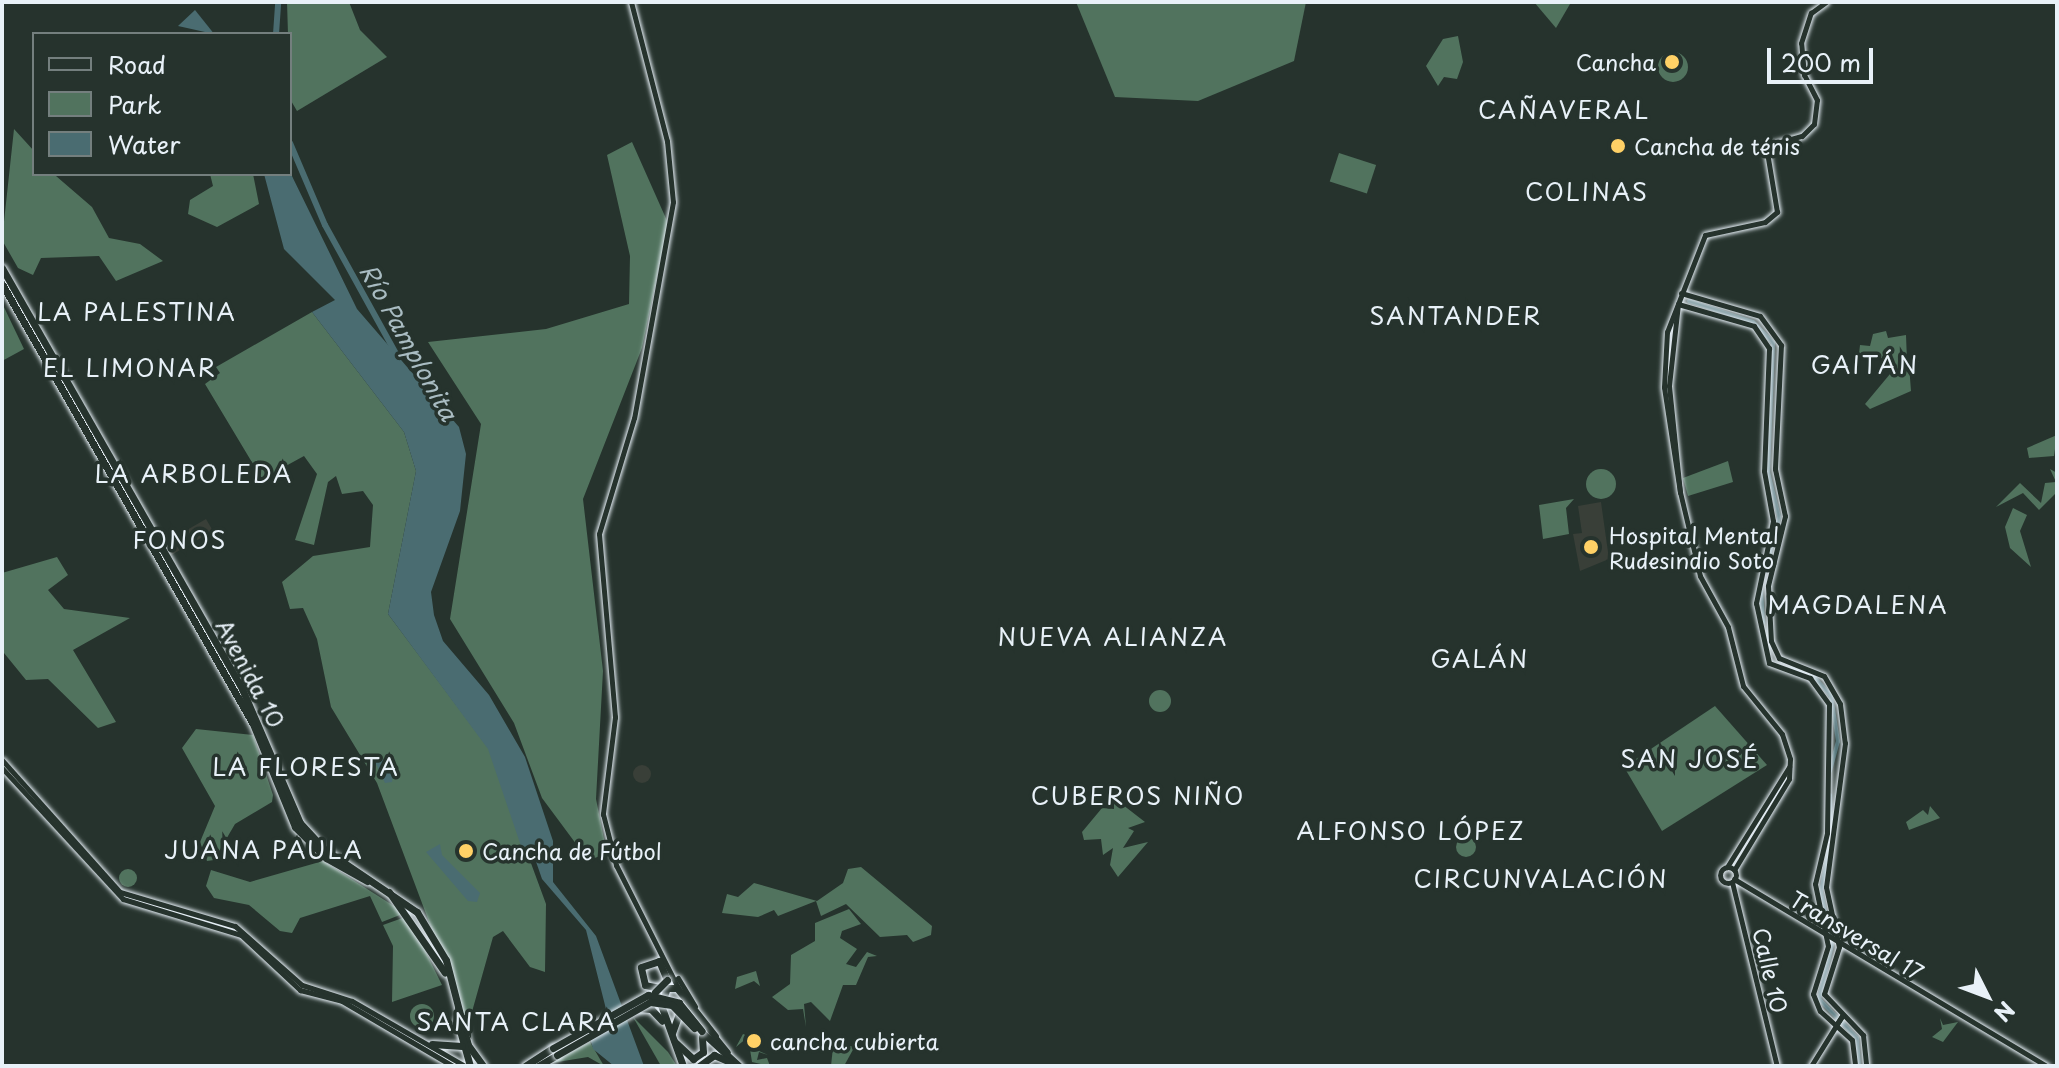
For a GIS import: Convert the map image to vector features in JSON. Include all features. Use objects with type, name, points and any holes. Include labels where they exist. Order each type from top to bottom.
[{"type":"main road","points":[[631,2],[669,151],[673,222],[634,418],[599,534],[615,717],[603,814],[616,865],[672,967],[734,1063]]},
{"type":"main road","points":[[1733,880],[1720,876],[1730,869],[1789,779],[1790,763],[1782,734],[1743,686],[1728,627],[1700,576],[1680,492],[1667,360],[1681,293],[1705,235],[1772,218],[1781,199],[1766,146],[1807,134],[1817,100],[1804,75],[1801,43],[1811,13],[1826,2]]},
{"type":"main road","name":"Avenida 10","points":[[2,268],[193,611],[255,729],[295,827],[326,858],[397,899],[448,975],[469,1066]]},
{"type":"main road","name":"Avenida 10","points":[[2,284],[47,372],[188,602]]},
{"type":"main road","points":[[1681,293],[1760,316],[1781,345],[1775,466],[1785,516],[1768,608],[1776,655],[1821,674],[1840,704],[1845,743],[1826,887],[1838,942],[1824,994],[1855,1045],[1855,1066]]},
{"type":"main road","points":[[1678,304],[1764,335],[1770,359],[1766,436],[1773,521],[1756,581],[1762,649],[1774,668],[1817,683],[1832,726],[1827,833],[1815,884],[1828,936],[1813,994],[1839,1021],[1864,1039],[1866,1066]]},
{"type":"main road","points":[[47,372],[57,365]]},
{"type":"main road","points":[[54,383],[63,377]]},
{"type":"main road","points":[[2,760],[73,844]]},
{"type":"main road","points":[[2,768],[123,899],[235,926],[302,985],[342,997],[469,1066],[482,1066]]},
{"type":"main road","points":[[1730,869],[1733,880]]},
{"type":"main road","name":"Transversal 17","points":[[1733,880],[2047,1066]]},
{"type":"main road","name":"Calle 10","points":[[1733,880],[1777,1066]]},
{"type":"main road","points":[[180,913],[241,935],[300,990],[342,1001],[453,1066]]},
{"type":"main road","points":[[538,1066],[555,1051],[648,995],[668,973],[651,959],[641,967],[643,983],[668,987],[680,992],[715,1036]]},
{"type":"main road","points":[[648,995],[679,1003],[701,1034],[703,1052],[693,1059],[671,1040],[664,1013],[668,987],[672,967]]},
{"type":"main road","points":[[671,1040],[679,1013],[680,992],[672,967]]},
{"type":"main road","points":[[525,1066],[637,1008],[668,1004],[734,1063]]},
{"type":"main road","points":[[637,1008],[659,1014],[685,1066]]},
{"type":"main road","points":[[664,1013],[679,1013]]},
{"type":"main road","points":[[1811,1066],[1839,1021]]},
{"type":"main road","name":"Avenida 10","points":[[462,1030],[482,1066]]},
{"type":"main road","points":[[432,1044],[462,1046]]},
{"type":"main road","points":[[699,1066],[714,1055],[734,1063]]},
{"type":"shaded area","name":"Hospital Mental Rudesindio Soto","points":[[1601,502],[1609,559],[1580,571],[1573,534],[1582,533],[1578,506]]},
{"type":"shaded area","points":[[206,519],[213,531],[169,557],[162,544]]},
{"type":"shaded area","points":[[642,765],[651,774],[642,783],[633,774]]},
{"type":"green space","points":[[287,2],[349,2],[360,30],[387,57],[297,111],[292,102],[292,32],[288,32]]},
{"type":"green space","points":[[1076,2],[1306,2],[1294,61],[1198,101],[1115,97]]},
{"type":"green space","points":[[1534,2],[1568,2],[1570,4],[1556,28]]},
{"type":"green space","points":[[1458,36],[1463,62],[1457,79],[1444,77],[1438,86],[1426,66],[1443,39]]},
{"type":"green space","name":"Cancha","points":[[1673,52],[1683,57],[1688,67],[1683,77],[1673,82],[1663,77],[1658,67],[1663,57]]},
{"type":"green space","points":[[14,129],[32,149],[32,176],[56,176],[92,207],[109,238],[140,244],[163,261],[116,281],[99,256],[41,258],[33,275],[18,268],[2,240]]},
{"type":"green space","points":[[632,142],[668,223],[642,348],[583,499],[603,671],[596,799],[607,854],[588,860],[542,798],[514,723],[450,619],[481,424],[428,342],[546,329],[629,304],[630,256],[607,155]]},
{"type":"green space","points":[[1339,153],[1376,165],[1367,194],[1330,182]]},
{"type":"green space","points":[[210,176],[253,176],[259,204],[217,227],[188,214],[190,200],[213,186]]},
{"type":"green space","points":[[2,303],[24,349],[2,361]]},
{"type":"green space","points":[[312,312],[404,432],[416,471],[388,614],[489,749],[546,904],[545,972],[530,967],[503,931],[493,937],[468,1026],[377,783],[331,707],[317,639],[303,608],[290,609],[282,582],[313,556],[370,547],[373,505],[363,491],[342,494],[336,476],[328,482],[314,545],[295,540],[317,474],[304,456],[262,479],[205,384],[220,373],[216,367]]},
{"type":"green space","points":[[1886,331],[1888,338],[1906,335],[1907,361],[1919,361],[1909,365],[1911,391],[1870,409],[1865,404],[1890,374],[1889,365],[1880,357],[1868,362],[1876,352],[1859,354],[1860,345],[1870,346],[1873,334]]},
{"type":"green space","points":[[2057,435],[2054,456],[2029,458],[2027,448]]},
{"type":"green space","points":[[1728,461],[1733,482],[1688,496],[1683,478]]},
{"type":"green space","points":[[1601,469],[1612,473],[1616,484],[1612,495],[1601,499],[1590,495],[1586,484],[1590,473]]},
{"type":"green space","points":[[2050,469],[2057,473],[2057,492],[2039,510],[2023,493],[1996,507],[2020,483],[2041,503],[2045,483],[2056,482]]},
{"type":"green space","points":[[1574,499],[1566,508],[1569,534],[1543,539],[1539,505]]},
{"type":"green space","points":[[2013,508],[2027,515],[2020,531],[2031,567],[2010,548],[2005,527]]},
{"type":"green space","points":[[57,557],[68,575],[48,590],[64,609],[130,618],[73,650],[116,722],[98,728],[48,679],[26,680],[4,653],[2,573]]},
{"type":"green space","points":[[1156,690],[1164,690],[1171,701],[1164,712],[1156,712],[1149,705],[1149,697]]},
{"type":"green space","points":[[1715,706],[1767,765],[1662,831],[1624,767]]},
{"type":"green space","points":[[196,729],[253,735],[273,795],[272,802],[235,824],[214,860],[207,861],[200,842],[215,806],[182,748]]},
{"type":"green space","points":[[1114,798],[1145,822],[1128,828],[1134,831],[1123,848],[1148,842],[1118,877],[1110,865],[1113,848],[1103,855],[1101,839],[1084,840],[1082,832],[1102,808],[1114,809]]},
{"type":"green space","points":[[1930,806],[1940,818],[1909,830],[1906,822],[1923,810],[1928,815]]},
{"type":"green space","points":[[1466,837],[1473,840],[1476,847],[1473,854],[1466,857],[1459,854],[1456,847],[1459,840]]},
{"type":"green space","points":[[323,861],[405,913],[382,922],[370,896],[300,918],[292,933],[280,931],[249,905],[214,898],[206,886],[211,870],[250,882]]},
{"type":"green space","points":[[861,867],[932,926],[931,935],[913,942],[907,935],[880,937],[846,904],[821,916],[816,901],[778,916],[774,910],[758,917],[722,913],[727,894],[738,897],[754,883],[817,901],[843,883],[848,869]]},
{"type":"green space","points":[[128,869],[137,878],[128,887],[119,878]]},
{"type":"green space","points":[[849,909],[861,924],[842,931],[840,938],[857,949],[846,964],[856,967],[867,952],[877,956],[868,957],[856,985],[843,985],[830,1021],[811,1002],[804,1004],[806,1027],[803,1009],[788,1010],[772,997],[790,984],[791,955],[815,941],[815,923]]},
{"type":"green space","points":[[408,916],[442,985],[392,1002],[393,946],[383,925]]},
{"type":"green space","points":[[756,971],[760,986],[754,981],[735,989],[737,977]]},
{"type":"green space","points":[[422,1004],[431,1007],[434,1016],[431,1025],[422,1028],[413,1025],[410,1016],[413,1007]]},
{"type":"green space","points":[[633,1017],[668,1052],[677,1066],[661,1066]]},
{"type":"green space","points":[[1940,1018],[1943,1025],[1958,1022],[1943,1042],[1932,1037],[1942,1029]]},
{"type":"green space","points":[[743,1034],[764,1042],[759,1051],[768,1055],[759,1052],[757,1060],[767,1058],[770,1066],[752,1062],[748,1037],[736,1047]]},
{"type":"green space","points":[[590,1042],[604,1066],[588,1057],[551,1063]]},
{"type":"green space","points":[[855,1046],[844,1066],[831,1066],[833,1047]]},
{"type":"water","points":[[195,10],[212,32],[205,32],[178,26]]},
{"type":"water","points":[[265,176],[292,176],[357,309],[459,427],[466,454],[460,511],[431,592],[434,615],[443,641],[489,695],[525,757],[553,841],[553,882],[596,936],[644,1066],[614,1066],[593,1049],[586,1023],[596,1029],[609,1021],[586,930],[542,879],[533,853],[522,849],[488,749],[388,614],[416,471],[404,432],[312,312],[335,300],[284,249]]},
{"type":"water","points":[[395,759],[392,782],[385,783],[374,760]]},
{"type":"water","points":[[440,844],[442,855],[480,893],[477,902],[468,901],[426,852]]},
{"type":"waterway","name":"Río Pamplonita","points":[[276,32],[278,2]]},
{"type":"waterway","name":"Río Pamplonita","points":[[292,148],[325,225],[398,357]]},
{"type":"waterway","points":[[1689,301],[1753,322],[1773,343],[1768,472],[1779,517],[1765,571]]},
{"type":"waterway","points":[[1761,592],[1763,623]]},
{"type":"waterway","points":[[1791,669],[1815,678],[1831,696],[1838,741],[1830,771]]},
{"type":"waterway","points":[[1830,795],[1831,835]]},
{"type":"waterway","points":[[1830,843],[1821,892],[1832,945],[1819,999],[1857,1038],[1859,1066]]},
{"type":"place","name":"Cancha","points":[[1672,62]]},
{"type":"place","name":"Cancha de ténis","points":[[1618,146]]},
{"type":"place","name":"Hospital Mental Rudesindio Soto","points":[[1591,547]]},
{"type":"place","name":"Cancha de Fútbol","points":[[466,851]]},
{"type":"place","name":"cancha cubierta","points":[[754,1041]]},
{"type":"district","name":"CAÑAVERAL","points":[[1564,110]]},
{"type":"district","name":"COLINAS","points":[[1587,192]]},
{"type":"district","name":"LA PALESTINA","points":[[137,312]]},
{"type":"district","name":"SANTANDER","points":[[1456,316]]},
{"type":"district","name":"GAITÁN","points":[[1865,365]]},
{"type":"district","name":"EL LIMONAR","points":[[130,368]]},
{"type":"district","name":"LA ARBOLEDA","points":[[194,474]]},
{"type":"district","name":"FONOS","points":[[180,540]]},
{"type":"district","name":"MAGDALENA","points":[[1858,605]]},
{"type":"district","name":"NUEVA ALIANZA","points":[[1113,637]]},
{"type":"district","name":"GALÁN","points":[[1480,659]]},
{"type":"district","name":"SAN JOSÉ","points":[[1690,759]]},
{"type":"district","name":"LA FLORESTA","points":[[306,767]]},
{"type":"district","name":"CUBEROS NIÑO","points":[[1138,796]]},
{"type":"district","name":"ALFONSO LÓPEZ","points":[[1411,831]]},
{"type":"district","name":"JUANA PAULA","points":[[264,850]]},
{"type":"district","name":"CIRCUNVALACIÓN","points":[[1541,879]]},
{"type":"district","name":"SANTA CLARA","points":[[517,1022]]}]
